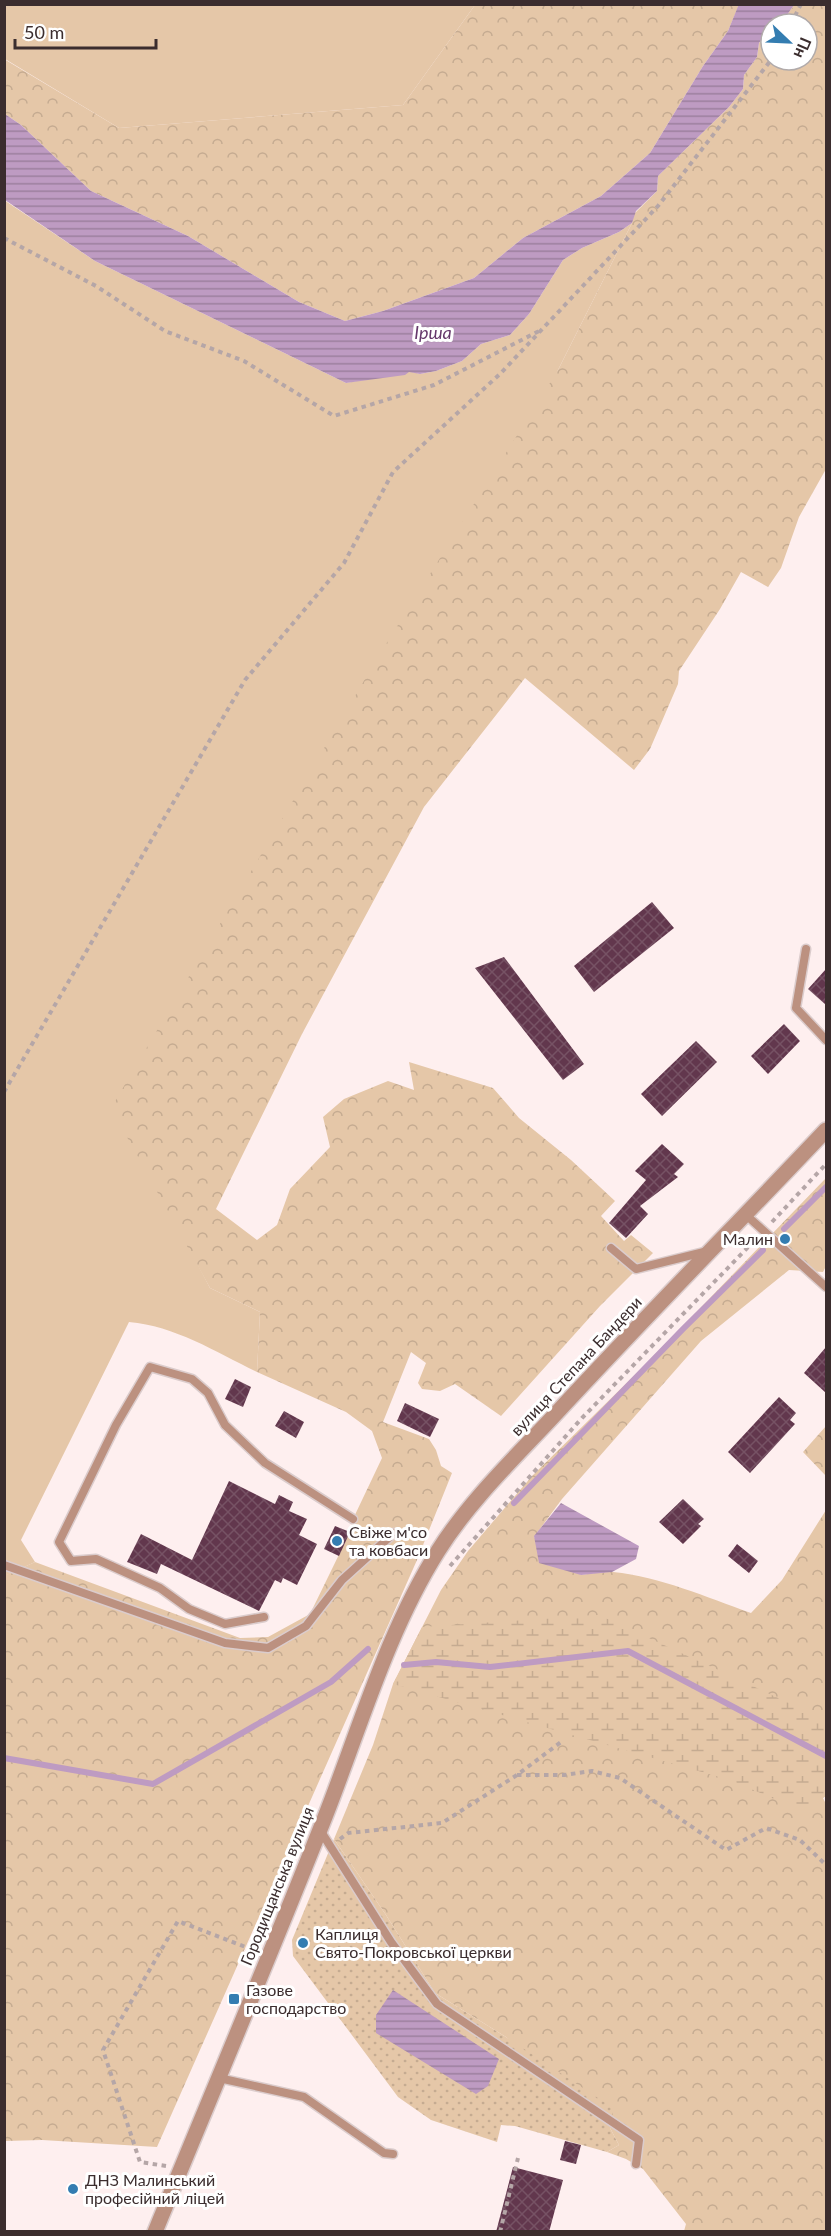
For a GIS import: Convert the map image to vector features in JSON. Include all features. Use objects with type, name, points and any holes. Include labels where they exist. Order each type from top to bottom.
[{"type":"street","name":"вулиця Степана Бандери","points":[[388,1653],[439,1550],[465,1515],[629,1335],[826,1130]]},
{"type":"street","name":"Городищанська вулиця","points":[[155,2232],[320,1830],[388,1653]]},
{"type":"lane","points":[[806,949],[796,1008],[826,1040]]},
{"type":"lane","points":[[746,1215],[826,1287]]},
{"type":"lane","points":[[611,1248],[636,1269],[711,1250]]},
{"type":"lane","points":[[264,1617],[225,1624],[189,1609],[160,1588],[96,1559],[71,1561],[60,1542],[116,1425],[150,1366],[192,1379],[208,1393],[225,1425],[265,1463],[353,1519]]},
{"type":"lane","points":[[4,1565],[225,1643],[268,1648],[306,1626],[342,1580],[394,1533]]},
{"type":"lane","points":[[320,1830],[391,1942],[437,2004],[639,2140],[636,2164]]},
{"type":"lane","points":[[219,2078],[304,2097],[384,2153],[393,2154]]},
{"type":"path","points":[[4,1092],[245,680],[344,562],[393,472],[500,374],[658,206],[762,72]]},
{"type":"path","points":[[4,238],[96,286],[165,331],[244,362],[334,416],[434,385],[542,329]]},
{"type":"path","points":[[445,1572],[582,1418],[826,1164]]},
{"type":"path","points":[[332,1848],[348,1833],[442,1823],[517,1775],[561,1742]]},
{"type":"path","points":[[517,1775],[564,1775],[592,1771],[620,1778],[726,1850],[766,1828],[800,1840],[826,1864]]},
{"type":"path","points":[[181,2169],[140,2162],[103,2050],[178,1921],[269,1956]]},
{"type":"path","points":[[500,2232],[518,2158]]},
{"type":"green space","points":[[4,5],[475,5],[403,105],[119,128],[5,59]]},
{"type":"green space","points":[[475,5],[739,5],[728,31],[703,66],[650,153],[601,196],[523,238],[474,278],[383,311],[345,321],[299,302],[188,236],[91,191],[21,125],[5,114],[4,59],[119,128],[403,105]]},
{"type":"green space","points":[[794,5],[826,5],[826,469],[799,517],[781,568],[768,587],[741,572],[720,609],[679,671],[678,684],[650,749],[634,770],[525,678],[424,807],[302,1034],[216,1209],[257,1240],[277,1225],[290,1189],[330,1147],[323,1117],[344,1099],[388,1081],[414,1090],[409,1062],[493,1088],[519,1118],[571,1160],[615,1201],[601,1216],[624,1241],[631,1235],[653,1253],[600,1306],[501,1416],[455,1384],[440,1391],[422,1389],[418,1383],[426,1363],[411,1352],[383,1422],[429,1439],[436,1450],[441,1466],[452,1473],[417,1560],[157,2147],[42,2140],[5,2141],[4,1576],[35,1562],[240,1638],[268,1637],[310,1614],[350,1532],[353,1519],[382,1458],[372,1431],[346,1412],[257,1372],[260,1312],[210,1288],[111,1108],[381,652],[558,370],[632,223],[634,214],[657,191],[658,176],[729,107],[743,89],[744,75],[757,57],[759,43],[759,72],[819,72],[819,12],[789,12]]},
{"type":"green space","points":[[4,200],[95,261],[346,383],[409,371],[420,374],[436,371],[462,361],[481,344],[510,335],[529,314],[563,260],[632,223],[558,370],[188,1246],[210,1288],[260,1312],[257,1372],[179,1334],[146,1324],[129,1322],[21,1540],[35,1562],[5,1576]]},
{"type":"green space","points":[[826,1178],[826,1266],[823,1272],[789,1270],[701,1341],[562,1499],[534,1537],[581,1575],[609,1572],[648,1578],[751,1613],[782,1580],[826,1510],[826,1796],[823,1798],[826,1804],[826,2231],[684,2231],[686,2224],[643,2169],[607,2152],[619,2145],[610,2128],[506,2037],[435,1993],[386,1915],[334,1839],[373,1745],[393,1684],[441,1590],[468,1551],[532,1476],[650,1360]]},
{"type":"green space","points":[[826,1426],[826,1476],[803,1452]]},
{"type":"green space","points":[[599,1615],[826,1720],[826,1796],[800,1810],[730,1780],[393,1684],[422,1627]]},
{"type":"green space","points":[[334,1839],[386,1915],[435,1993],[613,2108],[610,2128],[619,2145],[607,2152],[515,2126],[501,2125],[497,2142],[431,2120],[398,2097],[293,1956],[292,1940]]},
{"type":"water","name":"Ірша","points":[[739,4],[794,5],[789,12],[759,12],[757,57],[744,75],[743,89],[729,107],[658,176],[657,191],[636,211],[632,223],[563,260],[529,314],[510,335],[481,344],[462,361],[436,371],[420,374],[409,372],[405,375],[346,383],[95,261],[5,200],[5,114],[21,125],[91,191],[188,236],[299,302],[345,321],[383,311],[474,278],[523,238],[601,196],[650,153],[703,66],[728,31]]},
{"type":"water","points":[[561,1503],[639,1546],[636,1559],[612,1572],[581,1575],[539,1563],[534,1536]]},
{"type":"water","points":[[393,1990],[499,2059],[488,2086],[476,2094],[376,2033],[376,2015]]},
{"type":"building","points":[[652,902],[674,928],[594,992],[574,966]]},
{"type":"building","points":[[504,957],[584,1064],[563,1080],[475,968]]},
{"type":"building","points":[[826,969],[826,1005],[808,989]]},
{"type":"building","points":[[784,1024],[800,1041],[768,1074],[751,1056]]},
{"type":"building","points":[[696,1041],[717,1062],[662,1116],[641,1094]]},
{"type":"building","points":[[662,1144],[684,1164],[674,1174],[678,1177],[640,1206],[648,1214],[626,1238],[609,1223],[646,1180],[635,1171]]},
{"type":"building","points":[[826,1347],[826,1393],[804,1373]]},
{"type":"building","points":[[235,1379],[251,1387],[243,1407],[225,1399]]},
{"type":"building","points":[[779,1397],[796,1413],[790,1420],[795,1424],[750,1473],[728,1452]]},
{"type":"building","points":[[405,1403],[439,1419],[430,1437],[397,1421]]},
{"type":"building","points":[[284,1411],[304,1422],[296,1438],[275,1426]]},
{"type":"building","points":[[229,1481],[275,1504],[279,1495],[293,1502],[289,1511],[307,1519],[299,1535],[317,1544],[297,1585],[283,1578],[281,1583],[275,1580],[259,1611],[161,1564],[157,1574],[127,1562],[141,1534],[192,1560]]},
{"type":"building","points":[[683,1499],[704,1519],[698,1524],[701,1526],[683,1544],[659,1522]]},
{"type":"building","name":"Свіже м'со та ковбаси","points":[[335,1526],[350,1532],[339,1556],[324,1549]]},
{"type":"building","points":[[737,1544],[758,1561],[749,1573],[728,1556]]},
{"type":"building","points":[[565,2141],[581,2145],[576,2164],[560,2160]]},
{"type":"building","points":[[513,2167],[563,2180],[549,2232],[496,2232]]},
{"type":"waterway","points":[[784,1229],[826,1187]]},
{"type":"waterway","points":[[514,1503],[763,1250]]},
{"type":"waterway","points":[[4,1758],[153,1784],[331,1682],[368,1649]]},
{"type":"waterway","points":[[404,1665],[436,1662],[490,1667],[628,1651],[826,1756]]},
{"type":"place","name":"Малин","points":[[785,1239]]},
{"type":"place","name":"Свіже м'со та ковбаси","points":[[337,1541]]},
{"type":"place","name":"Каплиця Свято-Покровської церкви","points":[[303,1943]]},
{"type":"place","name":"Газове господарство","points":[[234,1999]]},
{"type":"place","name":"ДНЗ Малинський професійний ліцей","points":[[73,2189]]}]
